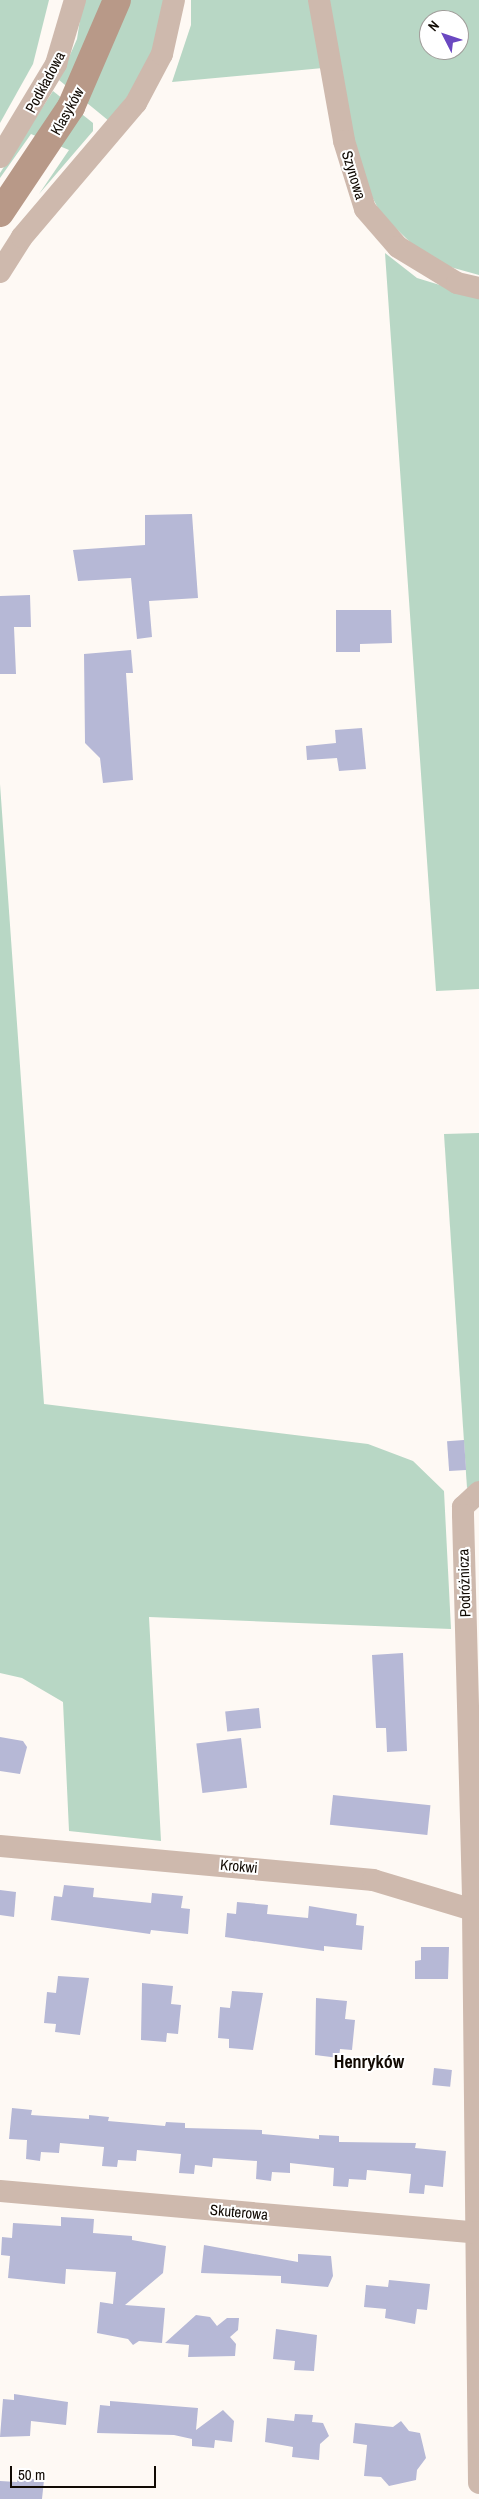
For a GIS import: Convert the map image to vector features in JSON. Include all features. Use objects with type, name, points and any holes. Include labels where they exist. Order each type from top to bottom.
[{"type":"street","name":"Podkładowa","points":[[0,157],[56,64],[75,0]]},
{"type":"street","name":"Klasyków","points":[[0,213],[50,142],[85,78],[117,0]]},
{"type":"street","points":[[0,272],[22,237],[136,103],[162,54],[174,0]]},
{"type":"street","name":"Szynowa","points":[[320,0],[344,140],[365,209],[398,247],[457,283],[479,288]]},
{"type":"street","name":"Podróżnicza","points":[[476,1494],[463,1515],[473,1910],[478,2233],[479,2483]]},
{"type":"street","name":"Krokwi","points":[[0,1846],[374,1880],[473,1910]]},
{"type":"street","name":"Skuterowa","points":[[0,2191],[478,2233]]},
{"type":"green space","points":[[0,0],[49,0],[33,64],[0,123]]},
{"type":"green space","points":[[83,0],[164,0],[154,47],[138,82],[109,121],[59,80],[77,39]]},
{"type":"green space","points":[[191,0],[310,0],[323,68],[172,82],[191,25]]},
{"type":"green space","points":[[327,0],[479,0],[479,275],[443,265],[410,242],[381,214],[369,191],[354,142]]},
{"type":"green space","points":[[53,91],[93,123],[93,131],[39,194],[69,150],[31,134],[0,178],[0,173]]},
{"type":"green space","points":[[385,253],[417,278],[479,297],[479,989],[436,991]]},
{"type":"green space","points":[[0,784],[44,1404],[368,1444],[413,1461],[444,1491],[451,1629],[149,1617],[161,1841],[69,1831],[63,1702],[22,1678],[0,1673]]},
{"type":"green space","points":[[479,1133],[479,1482],[467,1488],[444,1134]]},
{"type":"building","points":[[192,514],[198,598],[149,601],[152,637],[137,639],[131,578],[78,581],[73,550],[145,545],[145,515]]},
{"type":"building","points":[[30,595],[31,627],[14,627],[16,674],[0,674],[0,596]]},
{"type":"building","points":[[336,610],[391,610],[392,643],[360,644],[360,652],[336,652]]},
{"type":"building","points":[[131,650],[133,673],[126,673],[133,780],[103,783],[100,758],[85,743],[84,654]]},
{"type":"building","points":[[362,728],[366,769],[339,771],[337,758],[307,760],[306,746],[336,743],[335,730]]},
{"type":"building","points":[[464,1440],[466,1470],[449,1471],[447,1441]]},
{"type":"building","points":[[403,1653],[407,1751],[387,1752],[386,1728],[376,1728],[372,1655]]},
{"type":"building","points":[[259,1708],[261,1728],[227,1731],[225,1712]]},
{"type":"building","points":[[0,1737],[23,1741],[27,1747],[20,1774],[0,1771]]},
{"type":"building","points":[[241,1738],[247,1788],[202,1793],[196,1743]]},
{"type":"building","points":[[333,1795],[430,1805],[427,1835],[330,1825]]},
{"type":"building","points":[[64,1885],[94,1888],[93,1897],[151,1903],[152,1893],[183,1896],[181,1908],[190,1909],[188,1934],[151,1930],[150,1934],[51,1920],[54,1896],[62,1897]]},
{"type":"building","points":[[0,1890],[16,1892],[14,1917],[0,1915]]},
{"type":"building","points":[[237,1902],[268,1905],[267,1914],[308,1918],[309,1906],[357,1914],[356,1925],[364,1926],[362,1950],[324,1946],[324,1951],[225,1937],[227,1913],[236,1914]]},
{"type":"building","points":[[421,1947],[449,1947],[448,1979],[415,1979],[415,1961],[421,1960]]},
{"type":"building","points":[[58,1976],[89,1978],[80,2035],[55,2032],[56,2024],[44,2023],[47,1992],[56,1993]]},
{"type":"building","points":[[142,1983],[173,1986],[171,2004],[181,2005],[178,2034],[167,2033],[166,2042],[141,2040]]},
{"type":"building","points":[[232,1991],[263,1993],[253,2050],[229,2048],[229,2039],[218,2038],[220,2007],[230,2008]]},
{"type":"building","points":[[316,1998],[347,2001],[345,2019],[355,2020],[352,2050],[340,2049],[339,2058],[315,2055]]},
{"type":"building","points":[[434,2068],[452,2070],[450,2087],[432,2085]]},
{"type":"building","points":[[12,2108],[32,2110],[31,2115],[89,2119],[89,2115],[109,2117],[108,2121],[165,2126],[166,2122],[185,2123],[185,2128],[262,2130],[262,2134],[319,2139],[319,2135],[339,2136],[339,2142],[416,2143],[415,2148],[446,2151],[443,2187],[425,2185],[424,2194],[409,2193],[411,2174],[367,2170],[366,2180],[349,2179],[348,2187],[333,2186],[334,2168],[290,2163],[290,2173],[272,2172],[271,2181],[256,2179],[257,2161],[213,2158],[212,2167],[195,2165],[194,2174],[179,2173],[181,2154],[137,2150],[136,2161],[118,2160],[117,2167],[102,2166],[104,2147],[60,2143],[59,2153],[41,2152],[40,2161],[26,2159],[27,2140],[9,2139]]},
{"type":"building","points":[[61,2217],[94,2219],[93,2233],[132,2236],[132,2240],[166,2246],[163,2273],[125,2305],[165,2308],[162,2343],[139,2341],[133,2345],[128,2339],[97,2333],[100,2302],[113,2304],[116,2272],[66,2269],[65,2284],[8,2278],[10,2256],[1,2255],[2,2237],[12,2238],[13,2223],[61,2226]]},
{"type":"building","points":[[204,2245],[298,2262],[298,2254],[331,2256],[333,2276],[328,2287],[281,2283],[281,2276],[201,2273]]},
{"type":"building","points":[[389,2280],[430,2284],[427,2310],[417,2309],[415,2324],[385,2318],[386,2309],[364,2307],[366,2285],[388,2287]]},
{"type":"building","points":[[196,2315],[210,2317],[217,2326],[227,2318],[239,2318],[238,2330],[230,2337],[236,2344],[235,2356],[188,2357],[189,2345],[165,2343]]},
{"type":"building","points":[[276,2329],[317,2335],[314,2371],[294,2370],[295,2361],[273,2359]]},
{"type":"building","points":[[14,2394],[68,2402],[66,2425],[31,2421],[30,2436],[0,2437],[3,2399],[14,2400]]},
{"type":"building","points":[[110,2401],[198,2408],[196,2430],[223,2410],[234,2421],[232,2442],[215,2440],[214,2448],[192,2446],[192,2439],[174,2435],[97,2433],[100,2405],[110,2406]]},
{"type":"building","points":[[295,2414],[313,2415],[312,2422],[323,2423],[329,2436],[320,2444],[319,2460],[292,2457],[293,2447],[265,2442],[267,2418],[294,2421]]},
{"type":"building","points":[[401,2421],[409,2431],[420,2433],[426,2458],[417,2470],[416,2480],[389,2486],[381,2477],[364,2476],[367,2445],[353,2443],[355,2423],[393,2427]]},
{"type":"building","points":[[18,2478],[44,2480],[42,2499],[0,2499],[0,2481],[17,2482]]},
{"type":"district","name":"Henryków","points":[[369,2062]]}]
